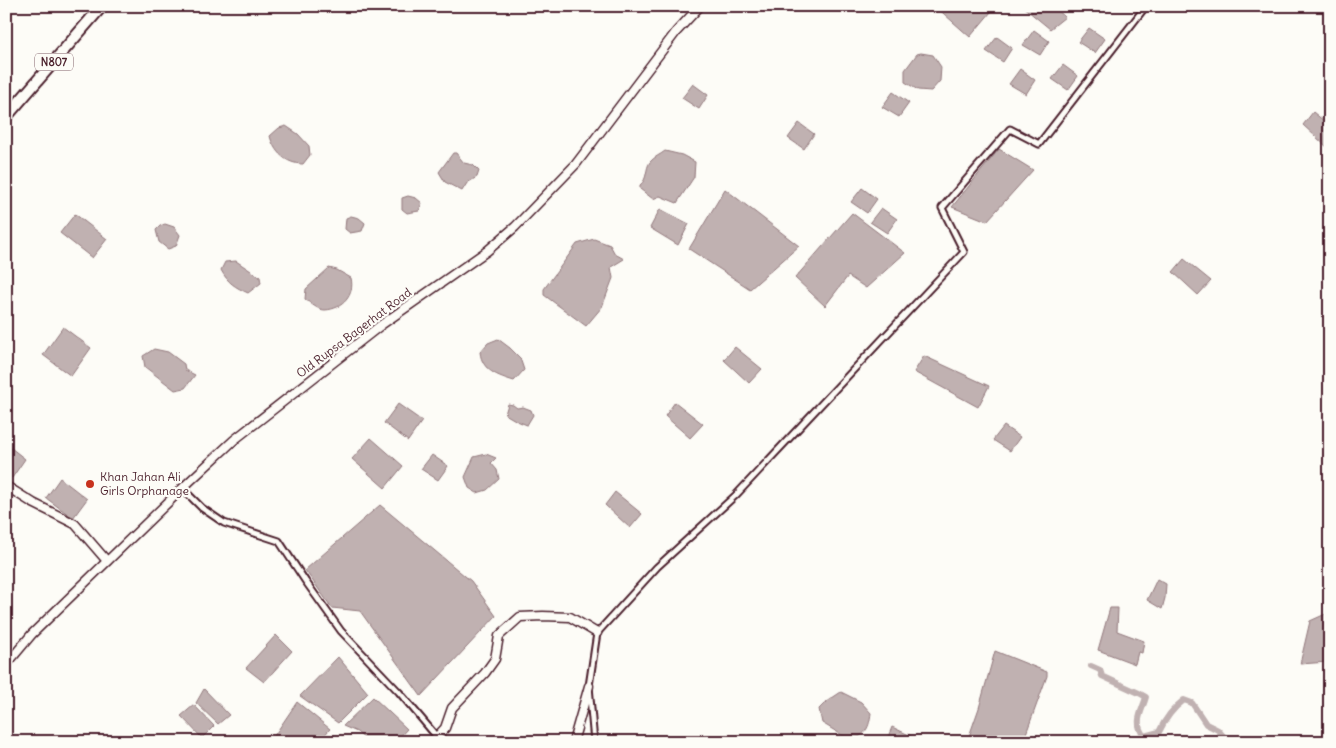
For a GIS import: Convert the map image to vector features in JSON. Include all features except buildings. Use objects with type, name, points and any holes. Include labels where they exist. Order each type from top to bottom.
[{"type":"highway","name":"N807","points":[[6,117],[102,6]]},
{"type":"street","name":"Old Rupsa Bagerhat Road","points":[[6,666],[32,634],[234,440],[365,337],[486,251],[515,227],[576,164],[676,32],[700,6]]},
{"type":"street","points":[[572,742],[589,686],[597,632],[657,567],[736,495],[964,252],[942,208],[1010,129],[1039,144],[1146,6]]},
{"type":"street","points":[[6,486],[33,503],[74,524],[108,561]]},
{"type":"street","points":[[182,488],[202,508],[224,523],[279,542],[341,631],[399,692],[435,739],[444,728],[452,708],[485,673],[495,659],[499,636],[520,617],[570,617],[597,632]]},
{"type":"street","points":[[589,686],[594,742]]},
{"type":"shaded area","points":[[935,6],[996,6],[970,37]]},
{"type":"shaded area","points":[[1022,6],[1053,6],[1065,17],[1050,29]]},
{"type":"shaded area","points":[[1089,28],[1105,39],[1095,53],[1078,42]]},
{"type":"shaded area","points":[[1034,30],[1049,41],[1040,55],[1023,45]]},
{"type":"shaded area","points":[[997,37],[1012,48],[1003,62],[986,51]]},
{"type":"shaded area","points":[[917,54],[933,55],[941,67],[940,81],[931,91],[918,90],[905,82],[905,70]]},
{"type":"shaded area","points":[[1063,65],[1078,76],[1068,90],[1052,79]]},
{"type":"shaded area","points":[[1020,69],[1035,80],[1026,94],[1009,84]]},
{"type":"shaded area","points":[[693,84],[708,95],[699,109],[682,98]]},
{"type":"shaded area","points":[[893,92],[909,103],[899,117],[882,107]]},
{"type":"shaded area","points":[[1313,112],[1330,126],[1330,146],[1328,148],[1303,125]]},
{"type":"shaded area","points":[[799,123],[814,134],[804,149],[788,138]]},
{"type":"shaded area","points":[[286,126],[298,134],[309,146],[310,155],[303,164],[291,162],[274,147],[270,136],[279,128]]},
{"type":"shaded area","points":[[999,149],[1033,170],[987,221],[952,207]]},
{"type":"shaded area","points":[[665,151],[682,155],[695,162],[694,177],[677,203],[660,196],[653,199],[640,189],[650,162]]},
{"type":"shaded area","points":[[453,153],[456,153],[464,163],[473,165],[479,171],[477,177],[467,183],[462,191],[445,182],[439,172]]},
{"type":"shaded area","points":[[862,188],[877,199],[867,213],[851,202]]},
{"type":"shaded area","points":[[725,189],[799,246],[750,289],[689,249]]},
{"type":"shaded area","points":[[408,196],[416,198],[422,203],[419,211],[407,213],[402,209],[402,198]]},
{"type":"shaded area","points":[[881,208],[897,219],[887,233],[870,222]]},
{"type":"shaded area","points":[[660,209],[689,224],[678,245],[650,228]]},
{"type":"shaded area","points":[[852,213],[905,253],[866,288],[848,276],[825,306],[795,278]]},
{"type":"shaded area","points":[[75,214],[107,239],[92,258],[60,233]]},
{"type":"shaded area","points":[[351,216],[359,218],[365,223],[362,231],[350,233],[345,229],[346,218]]},
{"type":"shaded area","points":[[165,224],[174,227],[180,235],[176,246],[168,249],[159,242],[156,230]]},
{"type":"shaded area","points":[[594,239],[610,245],[615,254],[624,259],[611,267],[613,278],[602,307],[586,326],[544,295],[544,289],[577,244]]},
{"type":"shaded area","points":[[1184,259],[1211,281],[1198,295],[1173,272]]},
{"type":"shaded area","points":[[236,261],[260,277],[261,283],[248,293],[232,284],[221,270],[225,262]]},
{"type":"shaded area","points":[[329,268],[351,278],[351,290],[342,304],[331,309],[322,310],[305,299],[306,289]]},
{"type":"shaded area","points":[[63,327],[91,348],[71,376],[43,355]]},
{"type":"shaded area","points":[[498,339],[520,358],[524,370],[514,381],[492,372],[481,358],[480,352],[488,343]]},
{"type":"shaded area","points":[[735,347],[762,369],[749,383],[724,360]]},
{"type":"shaded area","points":[[154,349],[168,352],[184,364],[185,370],[195,375],[185,388],[175,390],[145,367],[143,356]]},
{"type":"shaded area","points":[[924,356],[989,386],[978,407],[914,372]]},
{"type":"shaded area","points":[[675,402],[703,424],[690,438],[665,416]]},
{"type":"shaded area","points":[[398,404],[422,421],[408,441],[384,423]]},
{"type":"shaded area","points":[[508,404],[517,408],[523,407],[531,410],[533,415],[527,425],[505,414]]},
{"type":"shaded area","points":[[1004,426],[1020,437],[1010,451],[993,440]]},
{"type":"shaded area","points":[[371,438],[403,466],[385,488],[352,459]]},
{"type":"shaded area","points":[[6,444],[25,459],[12,478],[6,474]]},
{"type":"shaded area","points":[[486,454],[496,458],[491,463],[497,470],[499,479],[487,490],[477,493],[469,488],[465,477],[474,457]]},
{"type":"shaded area","points":[[432,455],[448,466],[438,480],[421,469]]},
{"type":"shaded area","points":[[60,478],[87,499],[73,518],[46,498]]},
{"type":"shaded area","points":[[615,492],[642,514],[630,528],[605,505]]},
{"type":"shaded area","points":[[380,505],[471,581],[496,616],[421,696],[360,611],[332,608],[305,570]]},
{"type":"shaded area","points":[[1157,579],[1166,584],[1162,609],[1147,600]]},
{"type":"shaded area","points":[[1110,608],[1118,608],[1117,631],[1144,641],[1142,653],[1138,652],[1135,664],[1098,650]]},
{"type":"shaded area","points":[[1330,612],[1330,657],[1328,662],[1300,664],[1310,621]]},
{"type":"shaded area","points":[[276,635],[292,651],[264,682],[246,668]]},
{"type":"shaded area","points":[[995,651],[1047,672],[1047,676],[1023,742],[967,742],[979,708]]},
{"type":"shaded area","points":[[338,657],[368,693],[338,723],[300,696]]},
{"type":"shaded area","points":[[204,689],[229,715],[218,724],[196,703]]},
{"type":"shaded area","points":[[841,692],[861,702],[871,713],[866,730],[852,741],[822,723],[819,709]]},
{"type":"shaded area","points":[[373,697],[407,729],[395,742],[368,742],[357,732],[343,726]]},
{"type":"shaded area","points":[[297,702],[330,729],[318,742],[270,742]]},
{"type":"shaded area","points":[[194,705],[214,726],[202,738],[181,716]]},
{"type":"shaded area","points":[[892,727],[924,742],[886,742]]},
{"type":"waterway","points":[[1091,666],[1100,670],[1102,676],[1146,697],[1139,721],[1139,726],[1144,736],[1159,732],[1169,714],[1184,700],[1192,703],[1206,724],[1218,730],[1225,738],[1232,742]]},
{"type":"place","name":"Khan Jahan Ali Girls Orphanage","points":[[90,484]]}]
